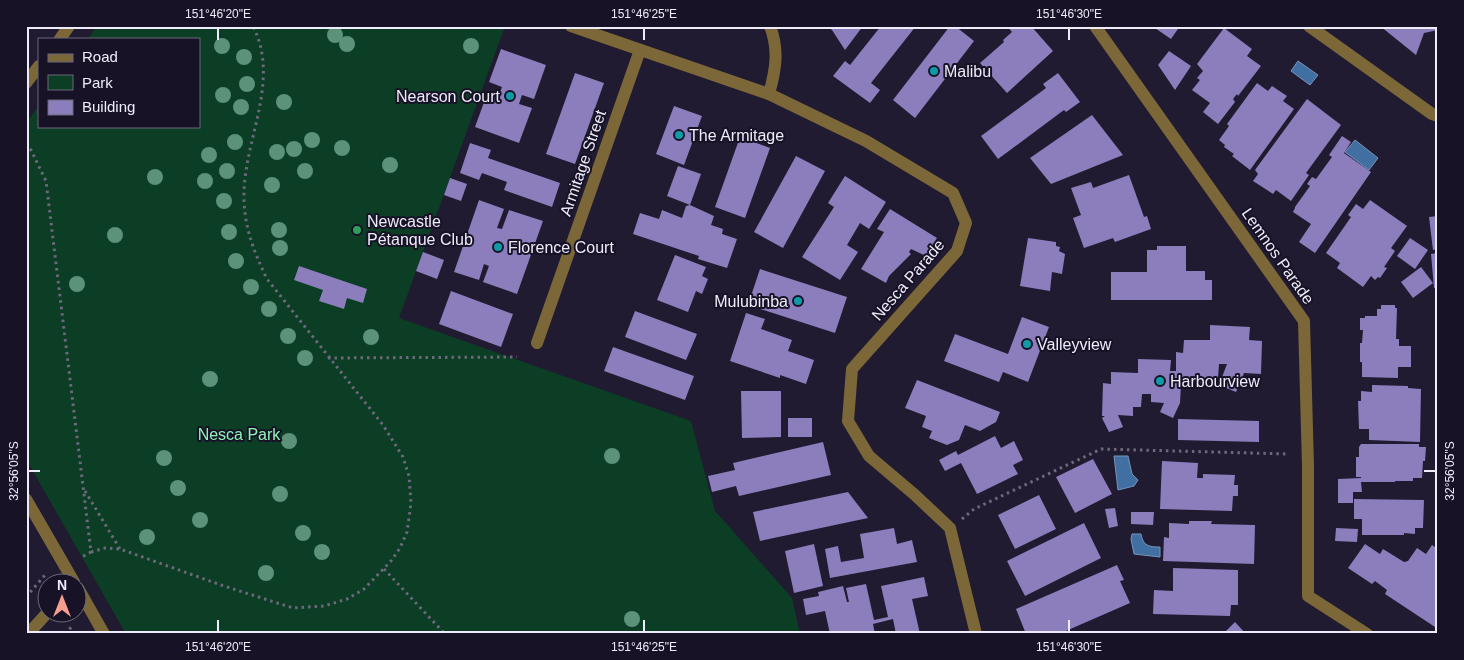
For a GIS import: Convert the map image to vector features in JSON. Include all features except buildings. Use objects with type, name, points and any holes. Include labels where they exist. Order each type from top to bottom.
[{"type":"street","points":[[61,38],[69,26]]},
{"type":"street","name":"Nesca Parade","points":[[571,26],[769,94],[866,141],[953,193],[966,223],[957,251],[852,369],[848,421],[870,456],[950,528],[976,634]]},
{"type":"street","points":[[769,94],[777,55],[770,26]]},
{"type":"street","name":"Lemnos Parade","points":[[1095,26],[1304,321],[1308,456],[1308,596],[1367,634]]},
{"type":"street","points":[[1309,26],[1432,114],[1438,116]]},
{"type":"street","name":"Armitage Street","points":[[537,342],[640,50]]},
{"type":"street","points":[[26,83],[38,67]]},
{"type":"street","points":[[26,499],[68,572]]},
{"type":"street","points":[[88,606],[104,634]]},
{"type":"street","points":[[28,634],[39,622]]},
{"type":"path","points":[[82,557],[105,548],[120,549],[293,608],[324,606],[346,599],[364,589],[391,561],[400,548],[407,532],[411,503],[409,476],[403,457],[383,425],[266,279],[253,251],[245,215],[246,172],[263,89],[264,69],[261,50],[253,26]]},
{"type":"path","points":[[26,144],[30,148],[46,181],[91,552]]},
{"type":"path","points":[[328,358],[517,357]]},
{"type":"path","points":[[974,509],[1102,449],[1289,454]]},
{"type":"path","points":[[84,490],[120,549]]},
{"type":"path","points":[[384,569],[445,634]]},
{"type":"path","points":[[26,597],[38,583]]},
{"type":"path","points":[[65,634],[72,625]]},
{"type":"green space","name":"Nesca Park","points":[[97,26],[505,26],[399,318],[691,421],[715,511],[792,598],[800,634],[126,634],[26,459],[26,123],[38,107],[38,128],[200,128],[200,38],[89,38]]},
{"type":"water","points":[[1298,61],[1318,75],[1310,85],[1291,71]]},
{"type":"water","points":[[1355,140],[1378,158],[1369,170],[1345,152]]},
{"type":"water","points":[[1114,456],[1128,456],[1132,474],[1138,480],[1134,486],[1118,490]]},
{"type":"water","points":[[1132,534],[1141,534],[1143,541],[1147,545],[1160,547],[1160,557],[1134,554]]},
{"type":"place","name":"Malibu","points":[[934,71]]},
{"type":"place","name":"Nearson Court","points":[[510,96]]},
{"type":"place","name":"The Armitage","points":[[679,135]]},
{"type":"place","name":"Newcastle Pétanque Club","points":[[357,230]]},
{"type":"place","name":"Florence Court","points":[[498,247]]},
{"type":"place","name":"Mulubinba","points":[[798,301]]},
{"type":"place","name":"Valleyview","points":[[1027,344]]},
{"type":"place","name":"Harbourview","points":[[1160,381]]}]
